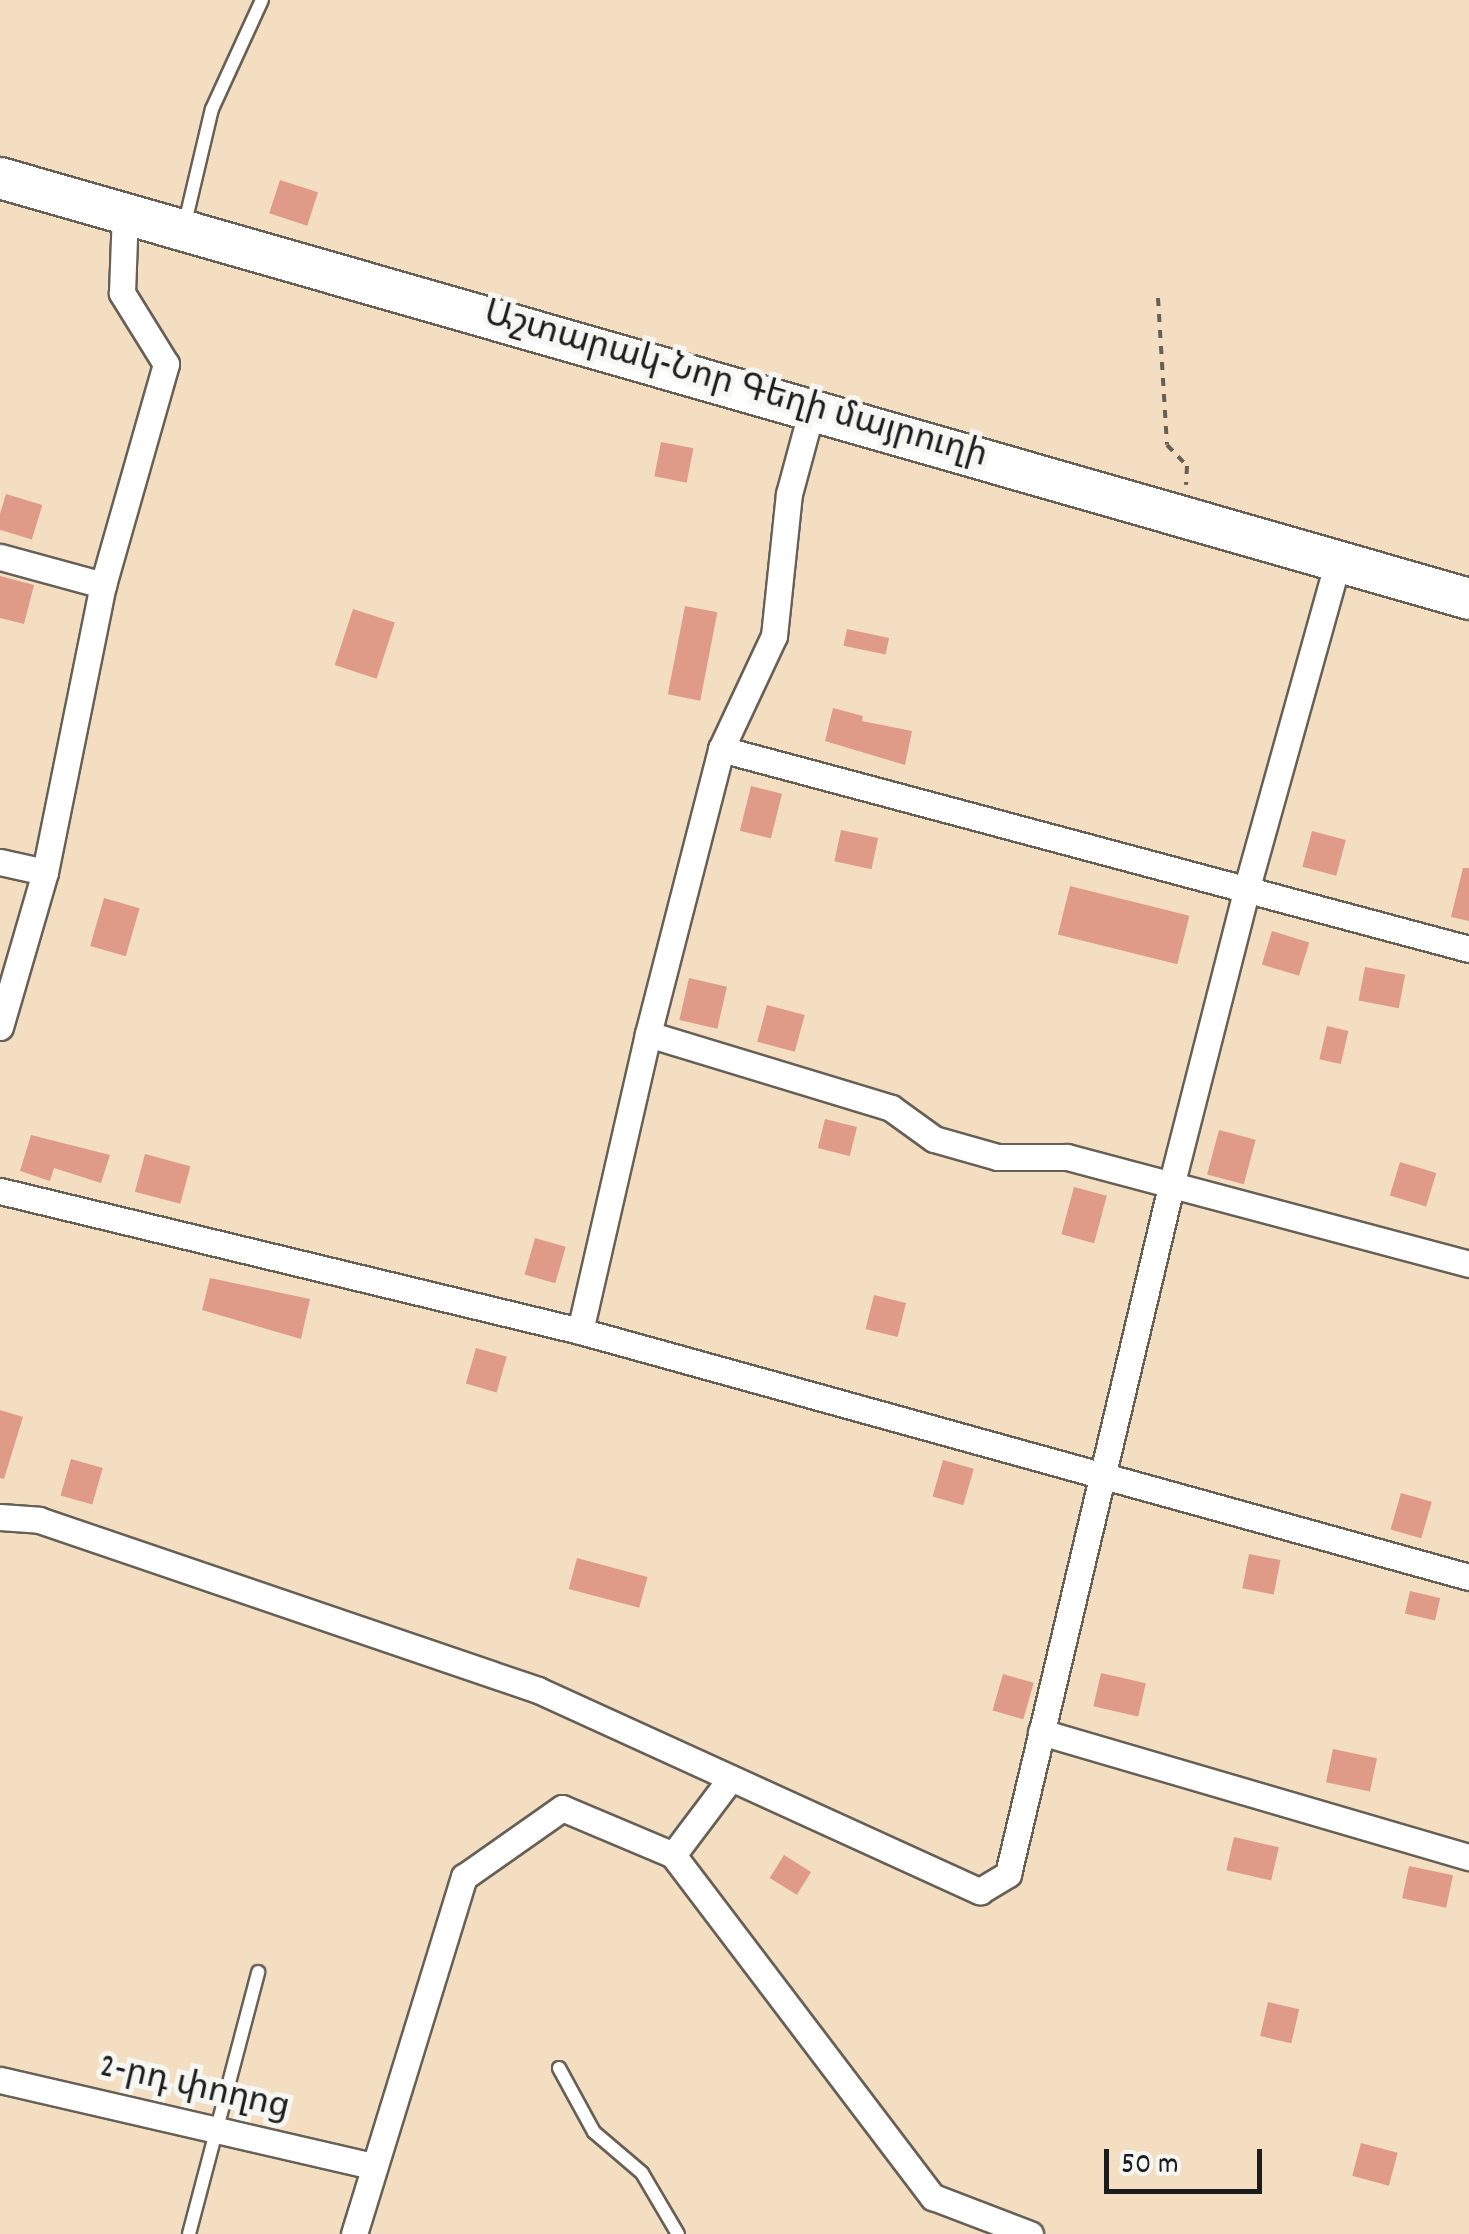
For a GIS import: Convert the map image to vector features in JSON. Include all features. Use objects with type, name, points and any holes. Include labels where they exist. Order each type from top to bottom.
[{"type":"main road","name":"Աշտարակ-Նոր Գեղի մայրուղի","points":[[0,178],[1469,598]]},
{"type":"street","points":[[0,1027],[44,872],[102,585],[166,364],[122,293],[125,213]]},
{"type":"street","points":[[580,1332],[648,1034],[721,749],[774,636],[789,494],[812,408]]},
{"type":"street","points":[[0,557],[102,585]]},
{"type":"street","points":[[0,1517],[39,1520],[538,1690],[980,1891],[1008,1874],[1247,887],[1338,560]]},
{"type":"street","points":[[721,749],[1469,949]]},
{"type":"street","points":[[0,862],[44,872]]},
{"type":"street","points":[[648,1034],[892,1108],[934,1139],[998,1156],[1067,1157],[1469,1264]]},
{"type":"street","points":[[0,1191],[580,1332],[1469,1577]]},
{"type":"street","points":[[1040,1732],[1469,1857]]},
{"type":"street","points":[[673,1855],[732,1778]]},
{"type":"street","points":[[354,2234],[464,1877],[562,1808],[673,1855],[933,2197],[1030,2234]]},
{"type":"street","name":"2-րդ փողոց","points":[[0,2080],[372,2166]]},
{"type":"lane","points":[[184,230],[212,110],[262,0]]},
{"type":"lane","points":[[189,2234],[258,1972]]},
{"type":"lane","points":[[559,2068],[594,2132],[642,2173],[678,2234]]},
{"type":"path","points":[[1158,298],[1166,446],[1187,466],[1184,515]]},
{"type":"building","points":[[280,180],[318,192],[307,226],[269,213]]},
{"type":"building","points":[[661,442],[693,448],[687,483],[654,476]]},
{"type":"building","points":[[6,494],[42,505],[32,540],[0,530]]},
{"type":"building","points":[[0,576],[34,585],[24,624],[0,618]]},
{"type":"building","points":[[685,606],[717,612],[700,701],[668,694]]},
{"type":"building","points":[[353,609],[395,623],[377,679],[335,665]]},
{"type":"building","points":[[847,629],[889,638],[886,655],[843,646]]},
{"type":"building","points":[[833,708],[863,716],[862,721],[912,731],[905,765],[825,741]]},
{"type":"building","points":[[751,786],[782,794],[771,838],[740,831]]},
{"type":"building","points":[[841,830],[878,838],[872,869],[834,861]]},
{"type":"building","points":[[1312,831],[1346,840],[1336,876],[1302,867]]},
{"type":"building","points":[[1463,868],[1469,868],[1469,921],[1451,917]]},
{"type":"building","points":[[1070,886],[1189,916],[1177,964],[1058,935]]},
{"type":"building","points":[[104,898],[140,908],[126,956],[90,946]]},
{"type":"building","points":[[1272,931],[1309,942],[1299,976],[1262,964]]},
{"type":"building","points":[[1365,967],[1405,975],[1399,1008],[1359,1000]]},
{"type":"building","points":[[689,978],[727,987],[717,1029],[679,1020]]},
{"type":"building","points":[[767,1005],[805,1015],[795,1052],[757,1042]]},
{"type":"building","points":[[1327,1026],[1348,1031],[1341,1064],[1319,1059]]},
{"type":"building","points":[[825,1119],[857,1127],[850,1156],[818,1148]]},
{"type":"building","points":[[1219,1130],[1256,1140],[1244,1184],[1207,1174]]},
{"type":"building","points":[[31,1135],[110,1155],[101,1183],[54,1168],[50,1181],[20,1171]]},
{"type":"building","points":[[145,1154],[190,1166],[180,1204],[135,1192]]},
{"type":"building","points":[[1400,1162],[1436,1173],[1426,1207],[1390,1195]]},
{"type":"building","points":[[1074,1187],[1107,1196],[1094,1243],[1061,1234]]},
{"type":"building","points":[[535,1238],[566,1247],[555,1283],[525,1275]]},
{"type":"building","points":[[210,1278],[310,1299],[301,1339],[202,1310]]},
{"type":"building","points":[[874,1295],[906,1303],[898,1337],[866,1329]]},
{"type":"building","points":[[476,1348],[507,1357],[497,1392],[466,1384]]},
{"type":"building","points":[[0,1410],[23,1417],[4,1479],[0,1478]]},
{"type":"building","points":[[71,1459],[103,1468],[92,1505],[61,1496]]},
{"type":"building","points":[[943,1460],[974,1469],[963,1505],[933,1497]]},
{"type":"building","points":[[1401,1493],[1432,1502],[1421,1538],[1391,1530]]},
{"type":"building","points":[[1249,1554],[1280,1560],[1274,1594],[1242,1588]]},
{"type":"building","points":[[577,1558],[648,1577],[639,1608],[569,1589]]},
{"type":"building","points":[[1410,1591],[1440,1598],[1435,1620],[1405,1613]]},
{"type":"building","points":[[1101,1673],[1146,1683],[1138,1716],[1093,1706]]},
{"type":"building","points":[[1003,1674],[1034,1683],[1023,1719],[993,1711]]},
{"type":"building","points":[[1333,1749],[1377,1758],[1370,1792],[1326,1782]]},
{"type":"building","points":[[1234,1837],[1279,1847],[1271,1880],[1226,1870]]},
{"type":"building","points":[[784,1855],[811,1872],[797,1895],[770,1878]]},
{"type":"building","points":[[1409,1866],[1453,1875],[1446,1908],[1402,1898]]},
{"type":"building","points":[[1268,2002],[1299,2009],[1291,2043],[1260,2036]]},
{"type":"building","points":[[1361,2143],[1398,2153],[1389,2186],[1352,2176]]}]
